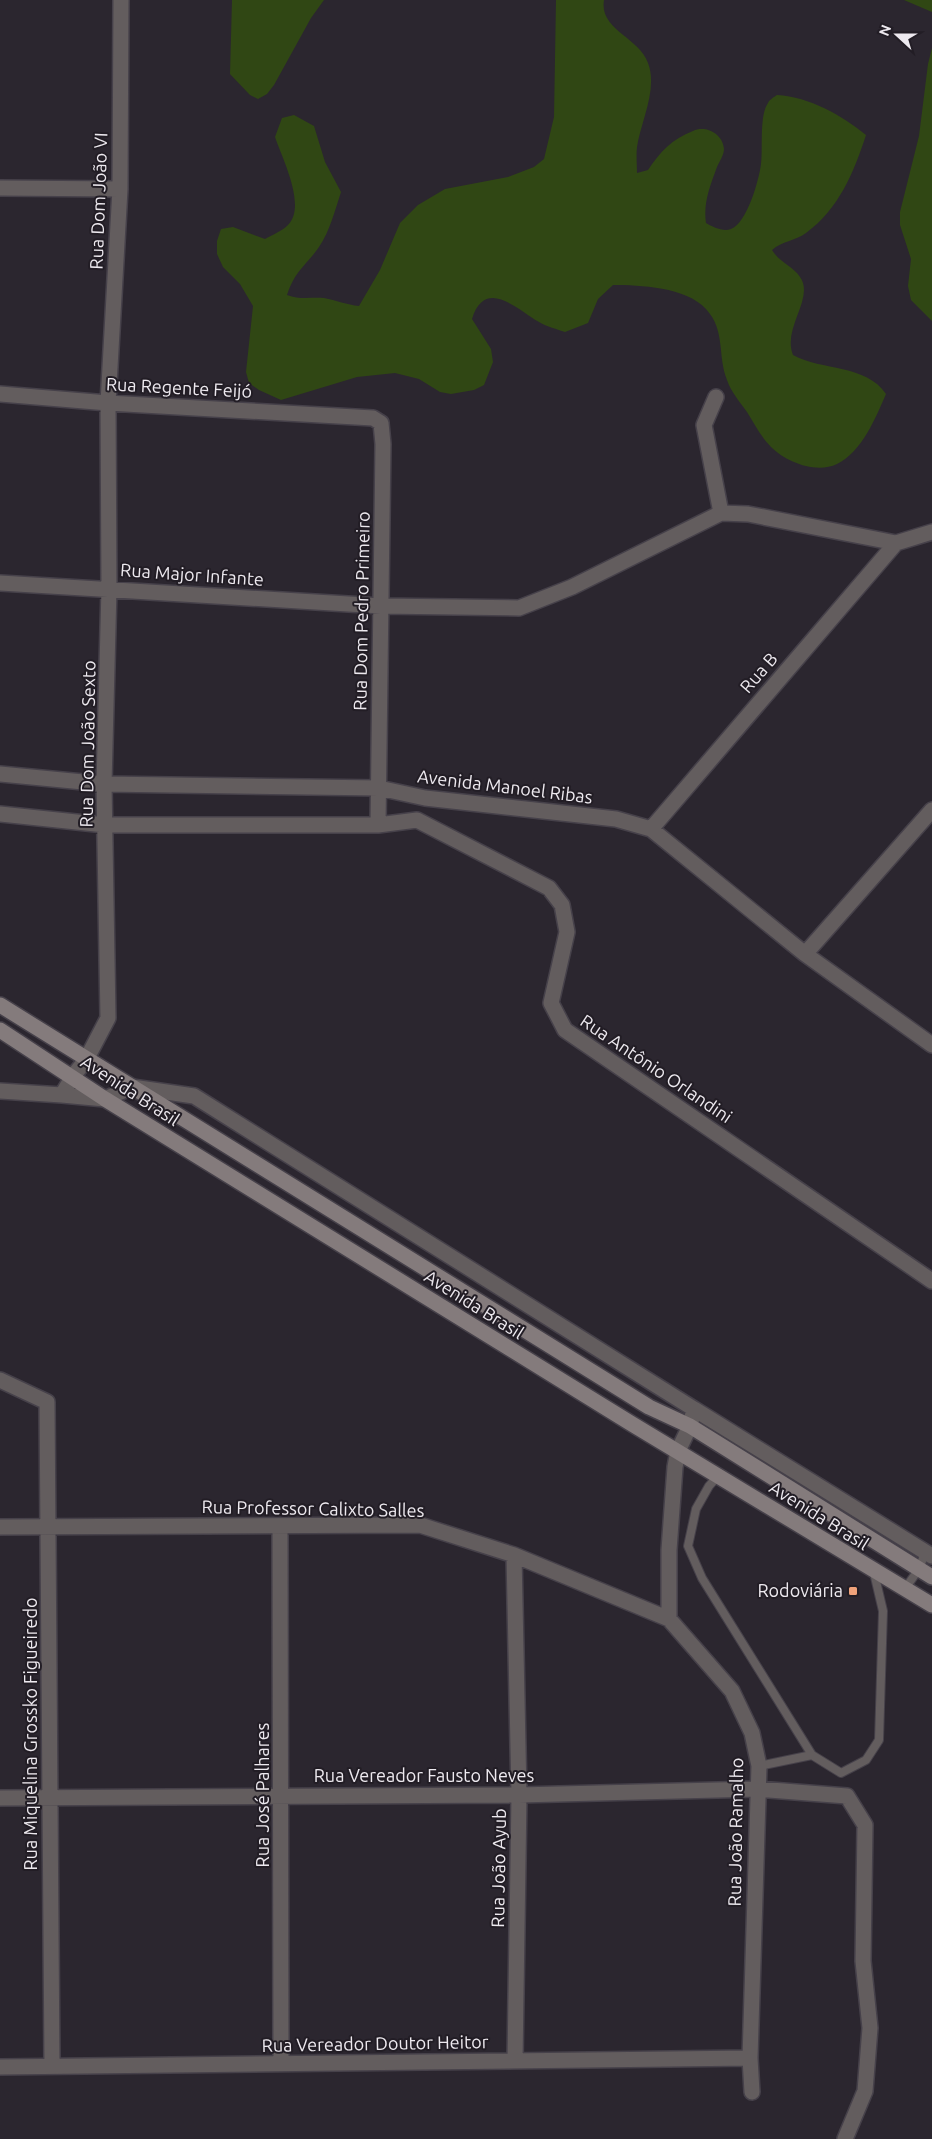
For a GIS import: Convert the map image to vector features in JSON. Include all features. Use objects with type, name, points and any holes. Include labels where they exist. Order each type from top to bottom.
[{"type":"main road","name":"Avenida Brasil","points":[[0,1006],[649,1406],[690,1426],[926,1573]]},
{"type":"main road","name":"Avenida Brasil","points":[[0,1030],[73,1076],[105,1099],[632,1424],[904,1590],[931,1603]]},
{"type":"main road","points":[[632,1424],[649,1406]]},
{"type":"street","name":"Rua Dom João VI","points":[[108,403],[120,189],[121,0]]},
{"type":"street","points":[[0,188],[120,189]]},
{"type":"street","name":"Rua Regente Feijó","points":[[0,394],[108,403],[356,418]]},
{"type":"street","points":[[716,397],[704,425],[721,513],[748,514],[896,542],[932,532]]},
{"type":"street","name":"Rua Dom João Sexto","points":[[62,1095],[73,1076],[86,1060],[108,1018],[104,784],[109,588],[108,403]]},
{"type":"street","name":"Rua Dom Pedro Primeiro","points":[[356,418],[373,418],[381,423],[383,444],[378,825]]},
{"type":"street","name":"Rua Major Infante","points":[[0,583],[109,588],[381,606],[519,608],[572,587],[721,513]]},
{"type":"street","name":"Rua B","points":[[651,829],[896,542]]},
{"type":"street","name":"Avenida Manoel Ribas","points":[[0,774],[104,784],[379,788],[425,798],[616,819],[651,829],[804,954],[932,1045]]},
{"type":"street","points":[[0,814],[105,824],[378,825],[417,820],[425,798]]},
{"type":"street","points":[[804,954],[932,810]]},
{"type":"street","name":"Rua Antônio Orlandini","points":[[417,820],[548,888],[562,905],[567,932],[550,1002],[565,1030],[932,1281]]},
{"type":"street","points":[[0,1091],[105,1099],[132,1087],[194,1096],[929,1555]]},
{"type":"street","name":"Rua Miquelina Grossko Figueiredo","points":[[0,1380],[47,1402],[52,2066]]},
{"type":"street","points":[[670,1619],[669,1550],[678,1451],[690,1426],[694,1409]]},
{"type":"street","name":"Rua Professor Calixto Salles","points":[[0,1527],[420,1525],[514,1555],[670,1619]]},
{"type":"street","name":"Rua José Palhares","points":[[280,1526],[281,2064]]},
{"type":"street","name":"Rua João Ayub","points":[[514,1555],[518,1794],[515,2061]]},
{"type":"street","name":"Rua João Ramalho","points":[[670,1619],[732,1691],[752,1733],[759,1766],[750,2058],[752,2092]]},
{"type":"street","name":"Rua Vereador Fausto Neves","points":[[0,1798],[518,1794],[757,1789],[847,1796],[865,1825],[863,1961],[870,2028],[865,2091],[846,2139]]},
{"type":"street","name":"Rua Vereador Doutor Heitor","points":[[0,2066],[750,2058]]},
{"type":"lane","points":[[718,1476],[709,1486],[696,1510],[688,1546],[702,1578],[812,1755],[842,1773],[866,1760],[879,1740],[883,1612],[875,1577],[904,1590],[926,1573],[929,1555]]},
{"type":"lane","points":[[759,1766],[812,1755]]},
{"type":"green space","points":[[232,0],[324,0],[311,18],[274,85],[267,94],[258,99],[250,95],[230,74]]},
{"type":"green space","points":[[556,0],[604,0],[604,10],[608,19],[613,26],[637,46],[648,63],[651,73],[650,94],[637,147],[637,173],[648,170],[667,147],[693,131],[698,129],[708,130],[721,139],[724,151],[710,188],[705,208],[706,223],[715,227],[725,230],[731,229],[737,225],[747,210],[760,171],[763,116],[769,101],[777,95],[789,96],[813,103],[836,114],[866,135],[844,189],[828,213],[806,233],[772,250],[797,273],[804,285],[804,294],[792,334],[791,345],[793,355],[867,378],[877,384],[886,394],[873,423],[861,443],[837,464],[820,468],[802,465],[793,462],[771,447],[733,393],[724,371],[719,335],[712,317],[706,309],[687,296],[649,287],[613,285],[598,299],[588,323],[565,332],[542,324],[512,304],[502,300],[493,298],[485,300],[478,307],[472,319],[491,349],[493,362],[484,385],[474,390],[451,394],[440,392],[419,379],[395,373],[357,377],[281,400],[249,383],[246,372],[253,306],[240,284],[223,267],[217,254],[217,241],[221,229],[233,227],[265,239],[286,227],[293,217],[295,206],[294,194],[275,137],[282,118],[294,115],[314,126],[325,162],[341,192],[323,241],[297,274],[287,295],[301,298],[324,298],[359,306],[380,270],[400,223],[418,205],[445,189],[508,177],[534,167],[544,159],[554,117]]},
{"type":"green space","points":[[904,0],[932,0],[932,12]]},
{"type":"green space","points":[[932,48],[932,321],[911,300],[908,286],[911,259],[900,225],[900,212],[919,136],[928,64]]},
{"type":"place","name":"Rodoviária","points":[[853,1591]]}]
